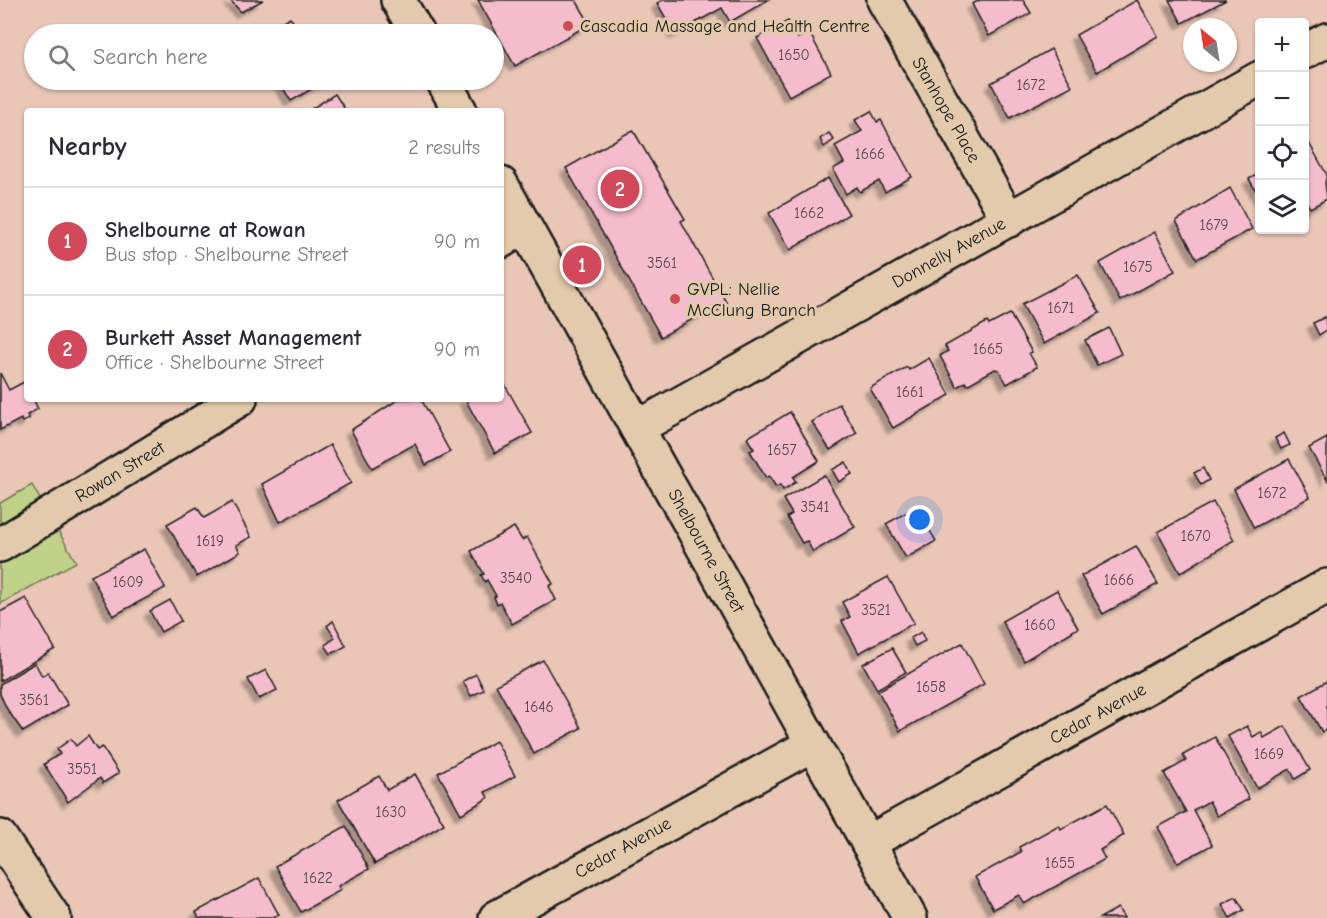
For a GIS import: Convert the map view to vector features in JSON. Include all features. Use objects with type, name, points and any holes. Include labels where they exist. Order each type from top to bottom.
[{"type":"street","points":[[398,0],[412,24]]},
{"type":"street","name":"Stanhope Place","points":[[884,0],[1008,220]]},
{"type":"street","points":[[1309,50],[1327,40]]},
{"type":"street","name":"Donnelly Avenue","points":[[637,428],[1255,81]]},
{"type":"street","points":[[448,90],[458,108]]},
{"type":"street","name":"Shelbourne Street","points":[[504,196],[513,233],[637,428],[910,918]]},
{"type":"street","name":"Rowan Street","points":[[0,545],[235,402]]},
{"type":"street","name":"Cedar Avenue","points":[[868,843],[1327,586]]},
{"type":"street","name":"Cedar Avenue","points":[[496,918],[813,744]]},
{"type":"street","points":[[0,837],[54,918]]},
{"type":"green space","points":[[32,485],[76,562],[0,604],[0,503]]},
{"type":"building","points":[[230,0],[263,0],[241,12]]},
{"type":"building","points":[[478,0],[576,0],[590,24],[515,66],[504,46],[504,24],[491,24]]},
{"type":"building","points":[[663,0],[768,0],[730,22],[722,8],[675,34],[657,3]]},
{"type":"building","points":[[980,0],[1023,0],[1031,13],[989,36],[972,4]]},
{"type":"building","points":[[1137,0],[1158,36],[1097,72],[1076,35]]},
{"type":"building","points":[[1169,0],[1226,0],[1192,18],[1183,18],[1182,23]]},
{"type":"building","points":[[290,17],[295,24],[278,24]]},
{"type":"building","points":[[788,21],[798,38],[809,32],[831,73],[789,96],[757,38]]},
{"type":"building","points":[[1051,49],[1072,86],[1010,118],[991,83]]},
{"type":"building","points":[[284,90],[310,90],[291,101]]},
{"type":"building","points":[[335,94],[344,108],[313,108]]},
{"type":"building","points":[[871,111],[877,122],[881,120],[912,177],[885,192],[879,181],[860,192],[857,187],[846,194],[833,169],[844,163],[835,146],[862,131],[855,120]]},
{"type":"building","points":[[633,130],[685,219],[681,221],[727,304],[715,312],[712,308],[661,337],[566,168]]},
{"type":"building","points":[[829,133],[834,140],[824,147],[820,139]]},
{"type":"building","points":[[1309,143],[1327,175],[1325,183],[1327,199],[1310,208]]},
{"type":"building","points":[[1255,176],[1255,189],[1249,179]]},
{"type":"building","points":[[828,178],[849,214],[790,250],[769,213]]},
{"type":"building","points":[[1230,188],[1252,229],[1197,259],[1176,221]]},
{"type":"building","points":[[1155,232],[1175,271],[1120,301],[1100,263]]},
{"type":"building","points":[[1078,275],[1100,313],[1044,344],[1022,304]]},
{"type":"building","points":[[1010,314],[1032,352],[1029,353],[1037,367],[1007,384],[999,370],[995,369],[967,385],[965,382],[957,387],[940,356],[948,351],[945,346],[987,322],[989,325]]},
{"type":"building","points":[[1325,317],[1327,330],[1319,335],[1313,323]]},
{"type":"building","points":[[1109,328],[1121,354],[1097,365],[1085,340]]},
{"type":"building","points":[[929,358],[950,395],[893,428],[870,388],[907,367],[909,370]]},
{"type":"building","points":[[0,373],[9,390],[24,382],[24,402],[34,402],[38,409],[27,415],[29,419],[22,422],[21,419],[0,430]]},
{"type":"building","points":[[504,383],[532,433],[495,453],[467,402],[504,402]]},
{"type":"building","points":[[394,402],[423,402],[450,452],[426,465],[415,444],[372,468],[351,430]]},
{"type":"building","points":[[839,404],[857,433],[830,450],[812,422]]},
{"type":"building","points":[[790,412],[819,461],[793,477],[796,482],[783,490],[780,485],[776,487],[769,476],[766,478],[750,451],[754,449],[747,438]]},
{"type":"building","points":[[1284,433],[1290,445],[1281,449],[1275,438]]},
{"type":"building","points":[[1327,438],[1327,480],[1309,448]]},
{"type":"building","points":[[330,445],[351,483],[280,522],[262,484]]},
{"type":"building","points":[[1289,459],[1310,497],[1254,528],[1234,489]]},
{"type":"building","points":[[846,462],[852,474],[839,482],[832,470]]},
{"type":"building","points":[[1203,468],[1209,480],[1201,485],[1194,473]]},
{"type":"building","points":[[824,475],[855,527],[813,552],[807,541],[802,543],[787,517],[792,514],[783,499]]},
{"type":"building","points":[[232,502],[251,537],[236,545],[240,552],[197,577],[167,524],[197,507],[204,518]]},
{"type":"building","points":[[1213,502],[1234,540],[1180,573],[1158,532]]},
{"type":"building","points":[[916,507],[936,541],[906,558],[886,524]]},
{"type":"building","points":[[514,527],[522,540],[527,537],[553,584],[549,586],[556,600],[512,624],[500,602],[497,604],[494,597],[496,596],[487,580],[485,582],[481,575],[484,574],[471,551]]},
{"type":"building","points":[[1136,546],[1158,584],[1103,614],[1081,576]]},
{"type":"building","points":[[144,549],[165,588],[113,616],[91,576]]},
{"type":"building","points":[[888,577],[914,623],[859,653],[842,621],[850,617],[842,602]]},
{"type":"building","points":[[1057,590],[1078,628],[1024,661],[1002,621]]},
{"type":"building","points":[[26,598],[55,649],[0,681],[0,612]]},
{"type":"building","points":[[170,600],[181,621],[161,632],[150,611]]},
{"type":"building","points":[[333,621],[346,646],[331,654],[325,645],[335,638],[327,626]]},
{"type":"building","points":[[921,632],[925,641],[915,646],[911,638]]},
{"type":"building","points":[[962,643],[984,684],[900,731],[878,691]]},
{"type":"building","points":[[892,648],[906,672],[877,689],[863,664]]},
{"type":"building","points":[[543,660],[581,728],[534,754],[496,685]]},
{"type":"building","points":[[35,663],[42,676],[48,672],[68,705],[23,732],[7,709],[0,694],[0,684]]},
{"type":"building","points":[[266,670],[277,690],[259,699],[248,679]]},
{"type":"building","points":[[476,674],[484,690],[471,696],[463,681]]},
{"type":"building","points":[[1327,681],[1327,729],[1322,732],[1301,696]]},
{"type":"building","points":[[1247,726],[1253,737],[1261,732],[1264,738],[1285,726],[1310,770],[1295,779],[1290,769],[1257,788],[1228,736]]},
{"type":"building","points":[[88,736],[97,750],[102,747],[119,773],[103,783],[100,778],[68,802],[44,764],[60,754],[57,749],[71,739],[76,746]]},
{"type":"building","points":[[1215,737],[1249,799],[1217,816],[1209,801],[1193,810],[1212,845],[1178,863],[1158,827],[1186,812],[1164,773],[1186,761],[1183,755]]},
{"type":"building","points":[[496,741],[515,776],[485,792],[488,798],[461,814],[438,773]]},
{"type":"building","points":[[415,774],[444,824],[375,864],[338,800],[379,776],[387,790]]},
{"type":"building","points":[[1107,804],[1124,835],[1100,850],[1105,859],[1024,904],[1019,895],[993,909],[975,877],[1021,852],[1019,847],[1059,825],[1061,829]]},
{"type":"building","points":[[346,826],[369,869],[338,886],[341,890],[301,912],[275,866]]},
{"type":"building","points":[[259,878],[279,915],[273,918],[199,918],[196,912]]},
{"type":"building","points":[[1236,897],[1244,910],[1230,918],[1222,904]]},
{"type":"building","points":[[1118,908],[1124,918],[1100,918]]},
{"type":"place","name":"Cascadia Massage and Health Centre","points":[[568,26]]},
{"type":"place","name":"Burkett Asset Management","points":[[620,189]]},
{"type":"place","name":"Shelbourne at Rowan","points":[[582,265]]},
{"type":"place","name":"GVPL: Nellie McClung Branch","points":[[675,299]]}]
